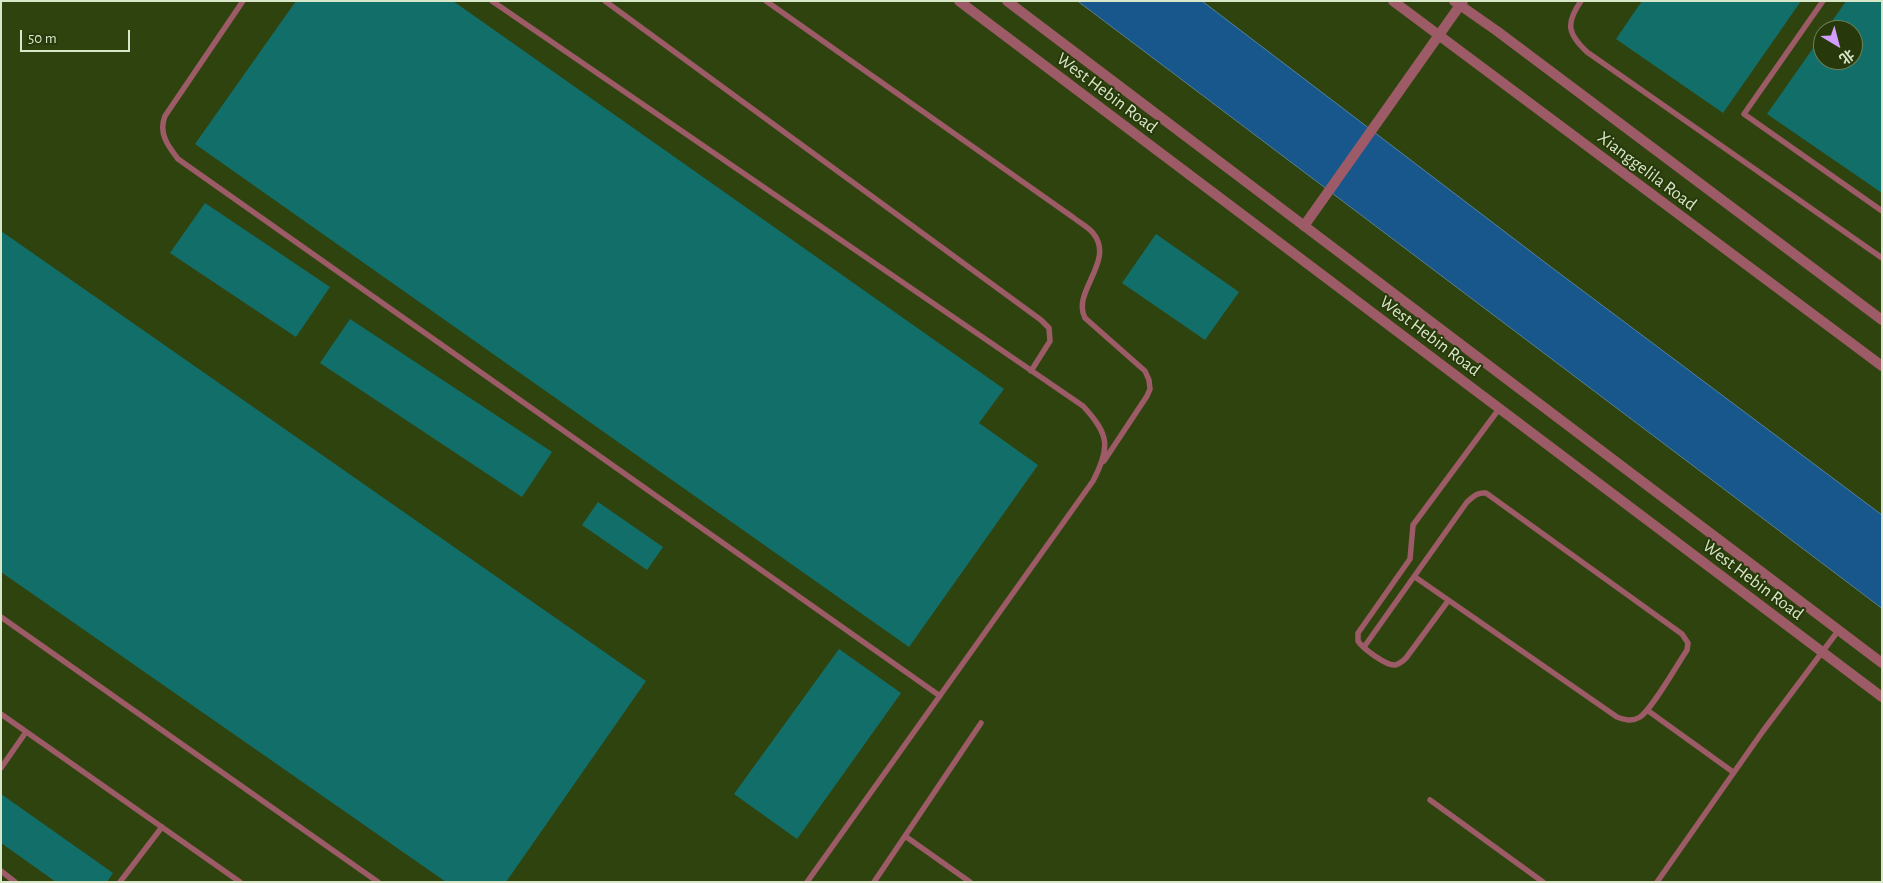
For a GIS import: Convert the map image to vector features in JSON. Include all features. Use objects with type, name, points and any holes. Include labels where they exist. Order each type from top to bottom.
[{"type":"street","name":"West Hebin Road","points":[[959,1],[1882,697]]},
{"type":"street","points":[[1007,1],[1882,663]]},
{"type":"street","name":"Xianggelila Road","points":[[1393,1],[1882,366]]},
{"type":"street","points":[[1304,226],[1439,36],[1459,3]]},
{"type":"street","name":"Xianggelila Road","points":[[1459,3],[1882,320]]},
{"type":"lane","points":[[243,1],[165,116],[162,130],[168,146],[178,159],[940,696]]},
{"type":"lane","points":[[492,1],[1083,406],[1097,421],[1104,434],[1103,463]]},
{"type":"lane","points":[[605,1],[1041,320],[1049,328],[1050,341],[1031,371]]},
{"type":"lane","points":[[766,1],[1074,218],[1093,234],[1098,244],[1099,258],[1094,277],[1084,296],[1082,312],[1085,318],[1145,371],[1150,388],[1142,404],[1083,496],[807,882]]},
{"type":"lane","points":[[1581,1],[1570,24],[1573,38],[1586,52],[1882,258]]},
{"type":"lane","points":[[1823,1],[1744,114],[1882,211]]},
{"type":"lane","points":[[1448,601],[1406,658],[1400,663],[1388,664],[1358,641],[1358,633],[1410,559],[1413,525],[1499,409]]},
{"type":"lane","points":[[1364,647],[1467,502],[1481,492],[1486,493],[1685,638],[1688,643],[1687,650],[1647,710],[1635,719],[1625,720],[1617,717],[1415,577]]},
{"type":"lane","points":[[1,617],[378,882]]},
{"type":"lane","points":[[1657,882],[1733,772],[1838,631]]},
{"type":"lane","points":[[1647,710],[1733,772]]},
{"type":"lane","points":[[1,714],[240,882]]},
{"type":"lane","points":[[874,882],[982,723]]},
{"type":"lane","points":[[1,768],[26,732]]},
{"type":"lane","points":[[1430,800],[1543,882]]},
{"type":"lane","points":[[120,882],[162,827]]},
{"type":"lane","points":[[905,836],[970,882]]},
{"type":"lane","points":[[1,871],[15,882]]},
{"type":"shaded area","points":[[1,1],[1882,1],[1882,882],[1,882]]},
{"type":"water","points":[[1078,1],[1202,1],[1551,267],[1882,515],[1882,608]]},
{"type":"building","points":[[296,1],[453,1],[1004,389],[979,423],[1038,465],[909,647],[195,144]]},
{"type":"building","points":[[1642,1],[1801,1],[1723,113],[1616,39]]},
{"type":"building","points":[[1846,1],[1882,1],[1882,193],[1767,114],[1813,48],[1813,70],[1863,70],[1863,20],[1833,20]]},
{"type":"building","points":[[205,203],[330,287],[296,337],[170,253]]},
{"type":"building","points":[[1,231],[646,681],[506,882],[446,882],[1,572]]},
{"type":"building","points":[[1156,234],[1239,292],[1205,340],[1122,283]]},
{"type":"building","points":[[350,319],[552,452],[522,497],[320,363]]},
{"type":"building","points":[[598,502],[663,547],[647,570],[582,525]]},
{"type":"building","points":[[839,649],[901,693],[797,839],[734,794]]},
{"type":"building","points":[[1,794],[113,873],[107,882],[56,882],[1,843]]}]
